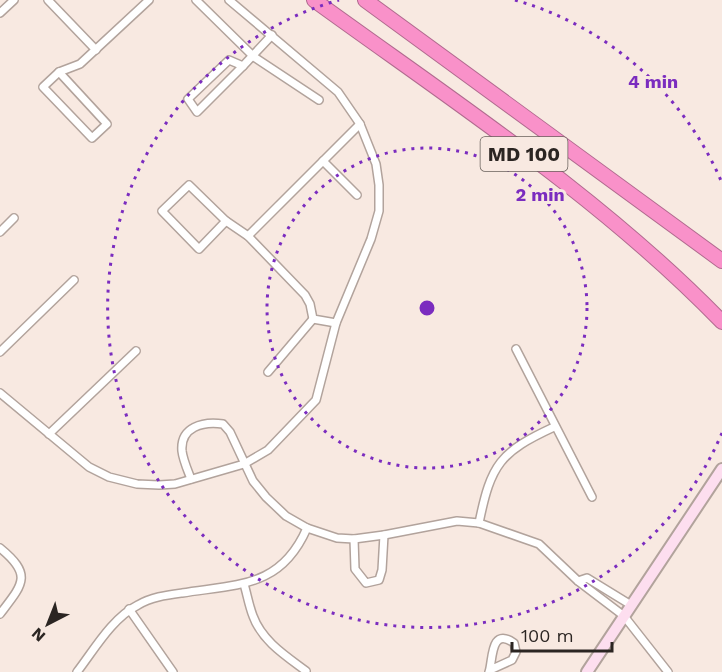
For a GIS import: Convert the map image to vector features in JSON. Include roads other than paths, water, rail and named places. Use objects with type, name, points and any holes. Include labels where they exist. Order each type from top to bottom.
[{"type":"highway","name":"MD 100","points":[[314,0],[578,193],[655,257],[722,322]]},
{"type":"highway","name":"MD 100","points":[[365,0],[722,261]]},
{"type":"main road","points":[[587,672],[722,469]]},
{"type":"street","points":[[0,13],[14,0]]},
{"type":"street","points":[[48,0],[96,50]]},
{"type":"street","points":[[59,72],[107,124],[92,138],[43,87],[59,72],[80,64],[149,0]]},
{"type":"street","points":[[196,0],[254,57],[319,100]]},
{"type":"street","points":[[0,393],[89,467],[109,477],[137,484],[175,484],[244,464],[268,450],[316,400],[336,323],[371,239],[379,211],[376,164],[360,124],[338,93],[229,0]]},
{"type":"street","points":[[243,66],[229,60],[188,99],[197,112],[254,57],[272,35]]},
{"type":"street","points":[[248,236],[360,124]]},
{"type":"street","points":[[323,161],[357,195]]},
{"type":"street","points":[[226,221],[199,249],[162,211],[189,185],[226,221],[248,236],[305,295],[310,304],[313,319]]},
{"type":"street","points":[[0,232],[14,218]]},
{"type":"street","points":[[0,352],[74,280]]},
{"type":"street","points":[[313,319],[336,323]]},
{"type":"street","points":[[268,372],[313,319]]},
{"type":"street","points":[[516,349],[554,427],[592,497]]},
{"type":"street","points":[[49,434],[136,351]]},
{"type":"street","points":[[191,479],[182,452],[183,437],[188,431],[203,423],[223,424],[230,432],[253,481],[286,516],[307,528],[337,537],[354,539],[457,521],[479,522],[539,544],[578,581],[624,616],[668,672]]},
{"type":"street","points":[[479,522],[486,489],[501,462],[524,441],[554,427]]},
{"type":"street","points":[[77,672],[129,609],[151,599],[169,595],[244,584],[278,569],[294,555],[307,528]]},
{"type":"street","points":[[354,539],[355,569],[366,583],[379,580],[382,570],[384,535]]},
{"type":"street","points":[[0,548],[19,566],[21,575],[20,585],[0,614]]},
{"type":"street","points":[[578,581],[587,578],[631,605]]},
{"type":"street","points":[[244,584],[253,618],[263,635],[306,671]]},
{"type":"street","points":[[129,609],[173,672]]},
{"type":"street","points":[[501,640],[510,640],[516,648],[515,656],[512,660],[490,671],[492,648],[501,640]]}]
